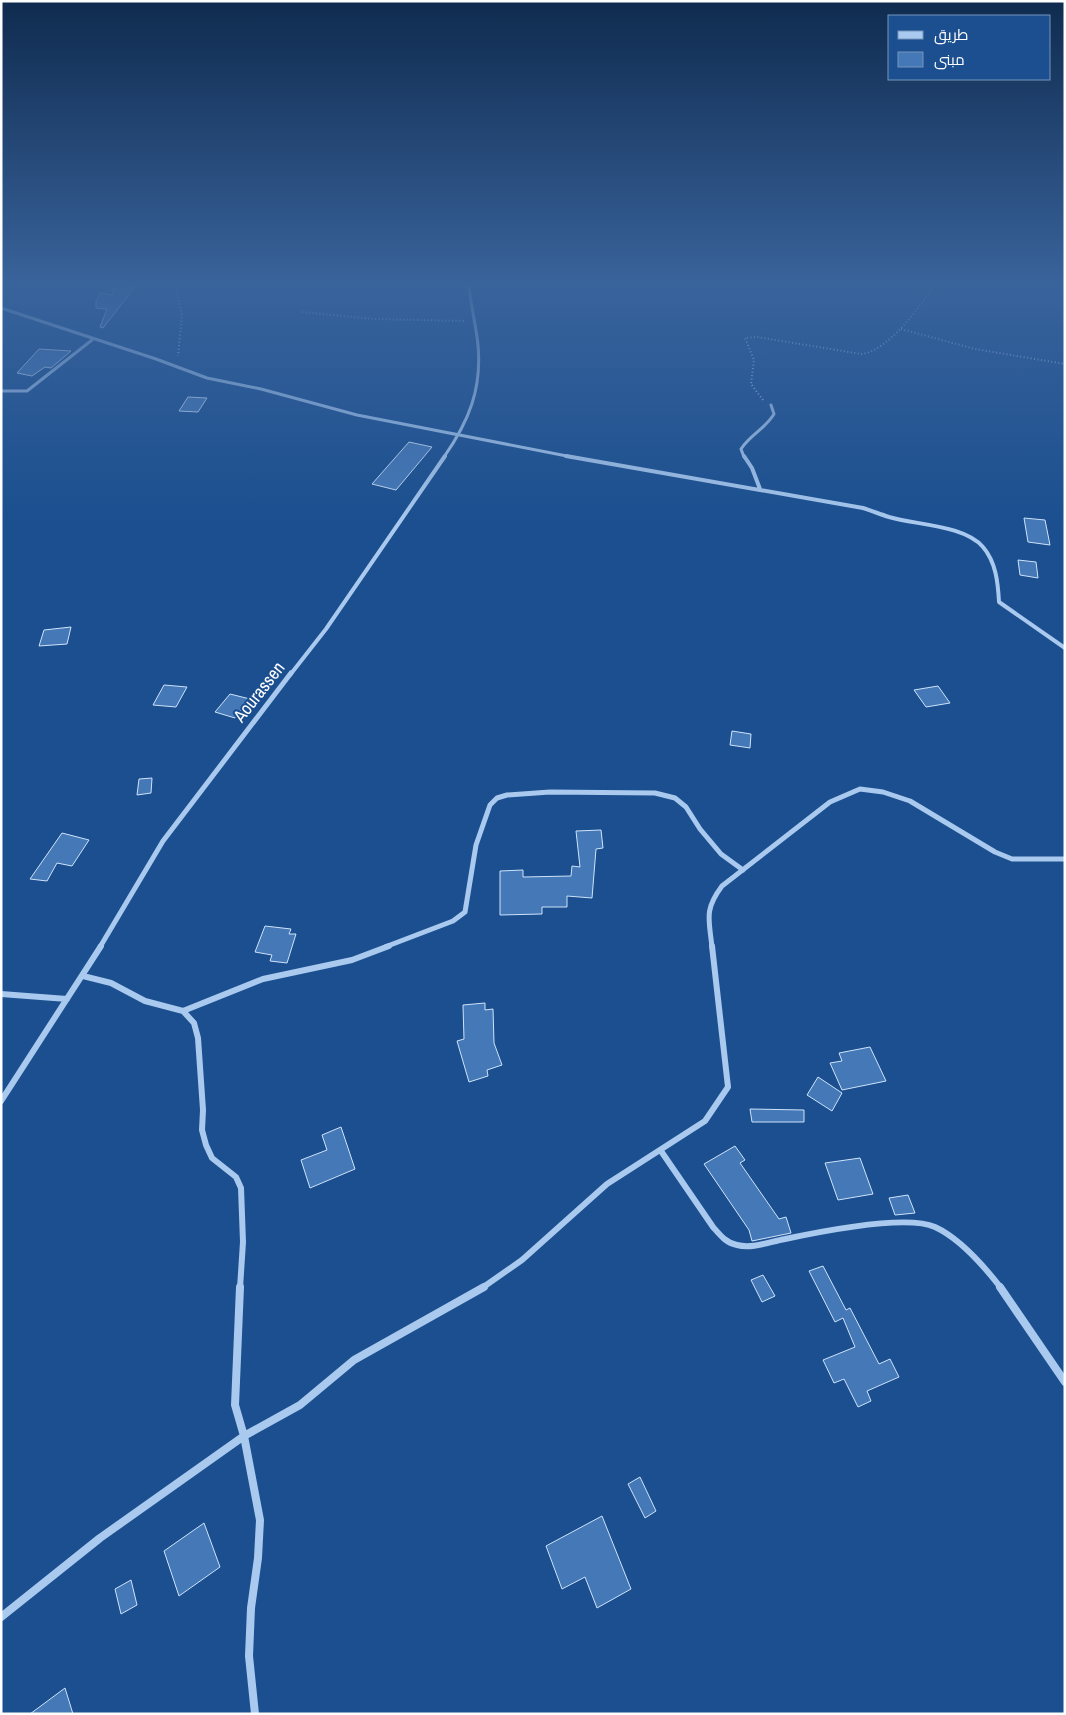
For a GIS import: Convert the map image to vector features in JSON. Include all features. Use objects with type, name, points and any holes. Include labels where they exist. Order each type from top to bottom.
[{"type":"street","points":[[1,391],[27,391],[43,377],[65,363]]},
{"type":"street","points":[[166,363],[206,378],[261,389],[348,413],[632,469],[760,489],[863,508],[886,516],[964,534],[980,543],[992,562],[996,574],[999,602],[1065,648]]},
{"type":"street","name":"Aourassen","points":[[1,1101],[83,976],[163,842],[192,801],[326,629],[459,435],[477,390],[479,363]]},
{"type":"street","points":[[760,489],[752,468],[745,459],[741,448],[744,443],[765,429],[770,423],[774,414],[771,405]]},
{"type":"street","points":[[1,1617],[100,1538],[244,1436],[300,1405],[354,1360],[483,1288],[522,1260],[607,1184],[706,1122],[728,1087],[715,981],[709,916],[710,901],[722,886],[830,802],[860,789],[883,792],[910,801],[995,852],[1012,859],[1065,860]]},
{"type":"street","points":[[183,1011],[263,980],[352,960],[453,921],[465,912],[476,845],[490,805],[497,798],[507,795],[550,792],[655,793],[675,798],[686,807],[700,829],[721,854],[743,870]]},
{"type":"street","points":[[83,976],[111,983],[145,1001],[183,1011],[194,1023],[198,1038],[203,1110],[202,1130],[206,1145],[212,1158],[236,1177],[241,1188],[243,1242],[235,1405],[244,1436],[260,1520],[258,1558],[251,1608],[249,1656],[255,1714]]},
{"type":"street","points":[[1,994],[67,999]]},
{"type":"street","points":[[661,1151],[726,1242],[737,1246],[903,1222],[934,1226],[957,1241],[982,1263],[1065,1382]]},
{"type":"path","points":[[753,363],[750,380],[752,389],[771,405]]},
{"type":"building","points":[[26,363],[57,363],[51,368],[45,367],[32,376],[17,373]]},
{"type":"building","points":[[188,397],[207,398],[198,412],[179,411]]},
{"type":"building","points":[[409,442],[432,447],[396,490],[372,484]]},
{"type":"building","points":[[1024,518],[1045,520],[1050,545],[1028,542]]},
{"type":"building","points":[[1018,560],[1036,562],[1038,578],[1020,575]]},
{"type":"building","points":[[71,627],[67,644],[39,646],[44,630]]},
{"type":"building","points":[[164,685],[187,687],[176,707],[153,705]]},
{"type":"building","points":[[938,686],[950,703],[926,707],[914,690]]},
{"type":"building","points":[[230,694],[250,699],[235,718],[215,712]]},
{"type":"building","points":[[732,731],[751,734],[750,748],[730,745]]},
{"type":"building","points":[[152,778],[151,793],[137,795],[139,779]]},
{"type":"building","points":[[601,830],[603,848],[596,849],[592,898],[567,896],[567,907],[542,907],[542,914],[500,915],[500,871],[523,870],[523,877],[571,876],[572,866],[580,867],[576,831]]},
{"type":"building","points":[[62,833],[89,840],[72,866],[57,863],[47,881],[30,879]]},
{"type":"building","points":[[265,926],[291,929],[289,934],[296,934],[287,963],[270,961],[272,955],[255,952]]},
{"type":"building","points":[[485,1003],[485,1010],[493,1009],[494,1043],[502,1065],[487,1070],[488,1076],[469,1082],[457,1041],[464,1039],[463,1005]]},
{"type":"building","points":[[870,1047],[886,1081],[842,1090],[830,1063],[842,1061],[839,1053]]},
{"type":"building","points":[[818,1077],[842,1093],[832,1111],[807,1095]]},
{"type":"building","points":[[750,1109],[804,1110],[804,1122],[752,1122]]},
{"type":"building","points":[[341,1127],[355,1169],[310,1188],[301,1160],[327,1150],[322,1135]]},
{"type":"building","points":[[735,1146],[745,1160],[740,1163],[779,1219],[786,1217],[791,1233],[752,1241],[749,1230],[704,1164]]},
{"type":"building","points":[[860,1158],[873,1194],[838,1200],[825,1163]]},
{"type":"building","points":[[908,1195],[915,1213],[895,1215],[889,1198]]},
{"type":"building","points":[[823,1266],[846,1310],[850,1308],[879,1364],[890,1359],[899,1377],[867,1391],[871,1401],[858,1407],[844,1379],[834,1383],[823,1360],[855,1347],[843,1318],[835,1322],[809,1271]]},
{"type":"building","points":[[763,1275],[775,1296],[762,1302],[751,1280]]},
{"type":"building","points":[[640,1477],[656,1511],[645,1518],[628,1484]]},
{"type":"building","points":[[602,1516],[631,1589],[597,1608],[585,1577],[562,1589],[546,1546]]},
{"type":"building","points":[[204,1523],[220,1567],[179,1596],[164,1551]]},
{"type":"building","points":[[131,1580],[137,1605],[121,1614],[115,1589]]},
{"type":"building","points":[[65,1688],[73,1714],[30,1714]]}]
